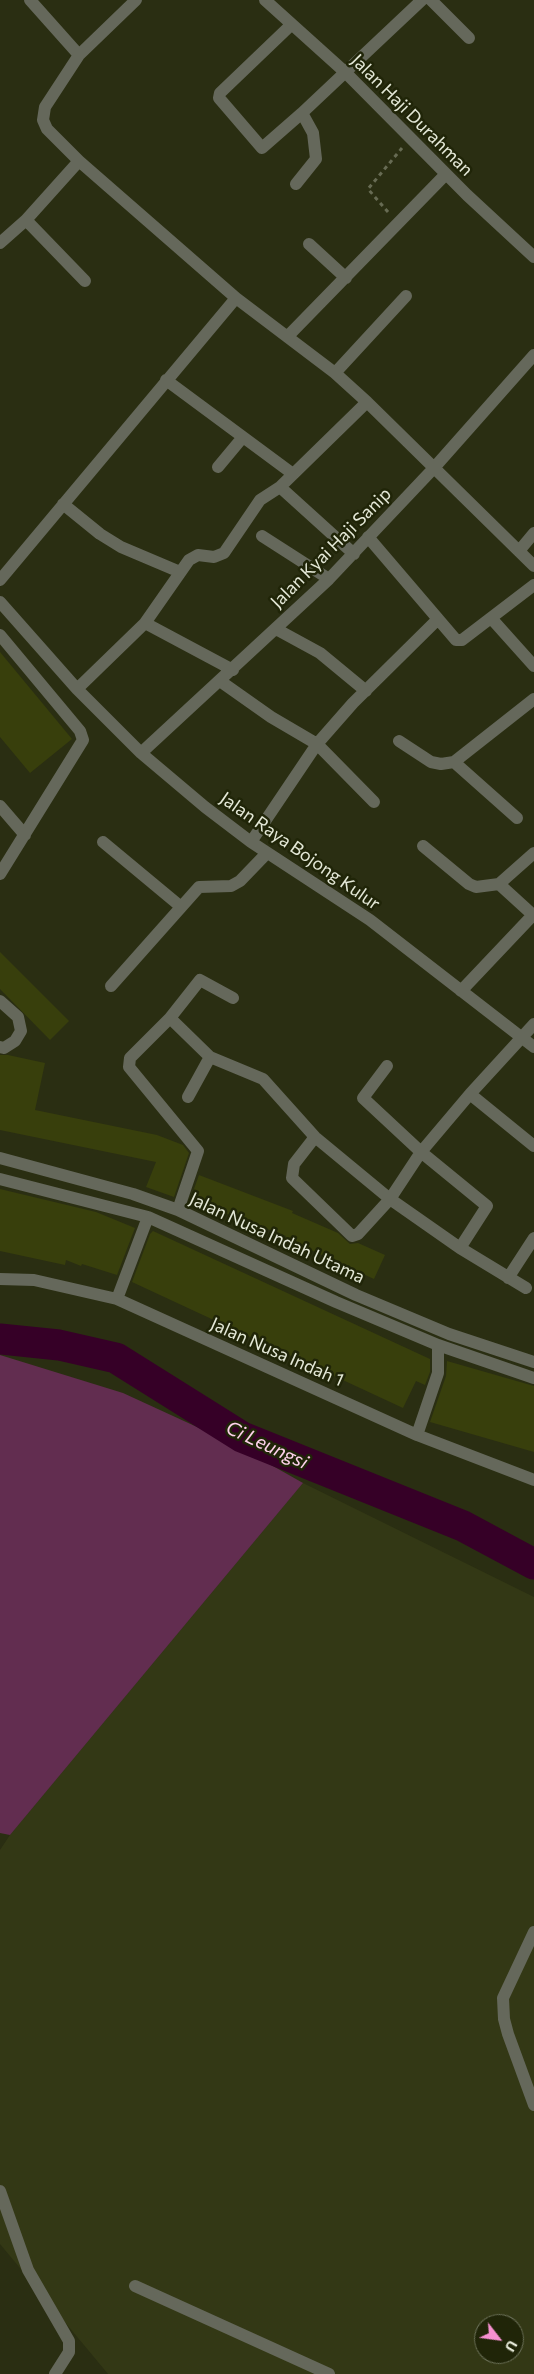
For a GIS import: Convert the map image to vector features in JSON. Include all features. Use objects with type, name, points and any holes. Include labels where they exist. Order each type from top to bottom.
[{"type":"street","points":[[30,0],[79,55]]},
{"type":"street","points":[[136,0],[79,55],[45,107],[42,120],[47,129],[80,161],[236,298],[335,373],[534,566]]},
{"type":"street","name":"Jalan Haji Durahman","points":[[265,0],[346,73],[446,174],[534,257]]},
{"type":"street","points":[[291,25],[220,93],[219,98],[262,148],[346,73],[422,0]]},
{"type":"street","points":[[431,0],[469,38]]},
{"type":"street","points":[[296,184],[316,159],[313,133],[302,112]]},
{"type":"street","points":[[0,243],[26,220],[80,161]]},
{"type":"street","points":[[288,336],[446,174]]},
{"type":"street","points":[[26,220],[85,281]]},
{"type":"street","points":[[309,244],[346,278]]},
{"type":"street","points":[[335,373],[406,296]]},
{"type":"street","points":[[0,580],[236,298]]},
{"type":"street","name":"Jalan Kyai Haji Sanip","points":[[141,754],[233,670],[354,554],[433,469],[534,355]]},
{"type":"street","points":[[166,380],[293,474]]},
{"type":"street","points":[[77,689],[145,623],[193,556],[214,558],[224,553],[260,500],[280,487],[367,402]]},
{"type":"street","points":[[218,467],[244,437]]},
{"type":"street","points":[[280,487],[354,554]]},
{"type":"street","points":[[63,504],[100,534],[121,547],[180,572]]},
{"type":"street","points":[[518,552],[534,533]]},
{"type":"street","points":[[262,536],[329,579]]},
{"type":"street","points":[[368,538],[437,620],[453,638],[459,641],[534,585]]},
{"type":"street","name":"Jalan Raya Bojong Kulur","points":[[0,602],[77,689],[141,754],[251,842],[370,920],[534,1047]]},
{"type":"street","points":[[491,618],[534,666]]},
{"type":"street","points":[[251,842],[317,744],[366,691],[437,620]]},
{"type":"street","points":[[145,623],[233,670]]},
{"type":"street","points":[[276,629],[320,653],[366,691]]},
{"type":"street","points":[[0,635],[83,736],[82,744],[0,874]]},
{"type":"street","points":[[220,681],[271,717],[317,744],[374,802]]},
{"type":"street","points":[[399,741],[432,762],[441,764],[454,762],[533,700]]},
{"type":"street","points":[[454,762],[517,818]]},
{"type":"street","points":[[0,806],[25,835]]},
{"type":"street","points":[[103,842],[180,906]]},
{"type":"street","points":[[423,846],[469,884],[476,887],[499,884],[534,853]]},
{"type":"street","points":[[111,986],[180,906],[199,887],[231,886],[240,881],[267,853]]},
{"type":"street","points":[[461,991],[533,914],[499,884]]},
{"type":"street","points":[[178,1210],[198,1151],[129,1066],[130,1058],[170,1018],[200,980],[233,998]]},
{"type":"street","points":[[0,1002],[18,1017],[21,1031],[15,1041],[4,1048],[0,1047]]},
{"type":"street","points":[[170,1018],[210,1057],[263,1080],[315,1137],[390,1198],[460,1248],[526,1288]]},
{"type":"street","points":[[315,1137],[294,1164],[292,1178],[352,1236],[358,1234],[390,1198],[421,1152],[470,1094],[534,1024]]},
{"type":"street","points":[[188,1097],[210,1057]]},
{"type":"street","points":[[387,1066],[362,1098],[421,1152],[487,1206],[460,1248]]},
{"type":"street","points":[[470,1094],[534,1146]]},
{"type":"street","name":"Jalan Nusa Indah Utama","points":[[0,1158],[132,1194],[178,1210],[356,1295],[440,1330],[534,1362]]},
{"type":"street","name":"Jalan Nusa Indah Utama","points":[[0,1179],[148,1217],[336,1302],[438,1345],[534,1378]]},
{"type":"street","points":[[117,1299],[148,1217]]},
{"type":"street","points":[[508,1278],[534,1238]]},
{"type":"street","points":[[232,1254],[239,1240]]},
{"type":"street","name":"Jalan Nusa Indah 1","points":[[0,1279],[34,1280],[117,1299],[417,1435],[534,1480]]},
{"type":"street","points":[[417,1435],[438,1373],[438,1345]]},
{"type":"street","points":[[534,1932],[503,1998],[508,2034],[534,2105]]},
{"type":"street","points":[[0,2191],[28,2270],[69,2341],[69,2352],[55,2374]]},
{"type":"street","points":[[135,2286],[329,2374]]},
{"type":"path","points":[[398,223],[368,190],[410,138]]},
{"type":"shaded area","points":[[0,1355],[123,1393],[234,1444],[303,1483],[10,1835],[0,1833]]},
{"type":"shaded area","points":[[303,1483],[534,1597],[534,2374],[108,2374],[0,2244],[0,1850],[10,1835]]},
{"type":"building","points":[[0,652],[72,739],[30,773],[0,737]]},
{"type":"building","points":[[0,952],[69,1021],[50,1040],[0,989]]},
{"type":"building","points":[[0,1055],[45,1063],[35,1110],[157,1135],[183,1145],[189,1153],[174,1197],[146,1187],[156,1162],[0,1130]]},
{"type":"building","points":[[199,1175],[293,1211],[292,1213],[338,1233],[350,1244],[358,1243],[385,1255],[374,1279],[285,1238],[286,1236],[190,1200]]},
{"type":"building","points":[[0,1189],[96,1212],[135,1228],[117,1275],[82,1264],[81,1266],[66,1260],[65,1265],[0,1251]]},
{"type":"building","points":[[153,1231],[430,1359],[430,1372],[425,1385],[416,1381],[403,1408],[132,1282],[150,1234]]},
{"type":"building","points":[[447,1361],[534,1386],[534,1452],[430,1422],[446,1376]]},
{"type":"waterway","name":"Ci Leungsi","points":[[0,1339],[59,1345],[116,1358],[242,1437],[463,1526],[534,1564]]}]
